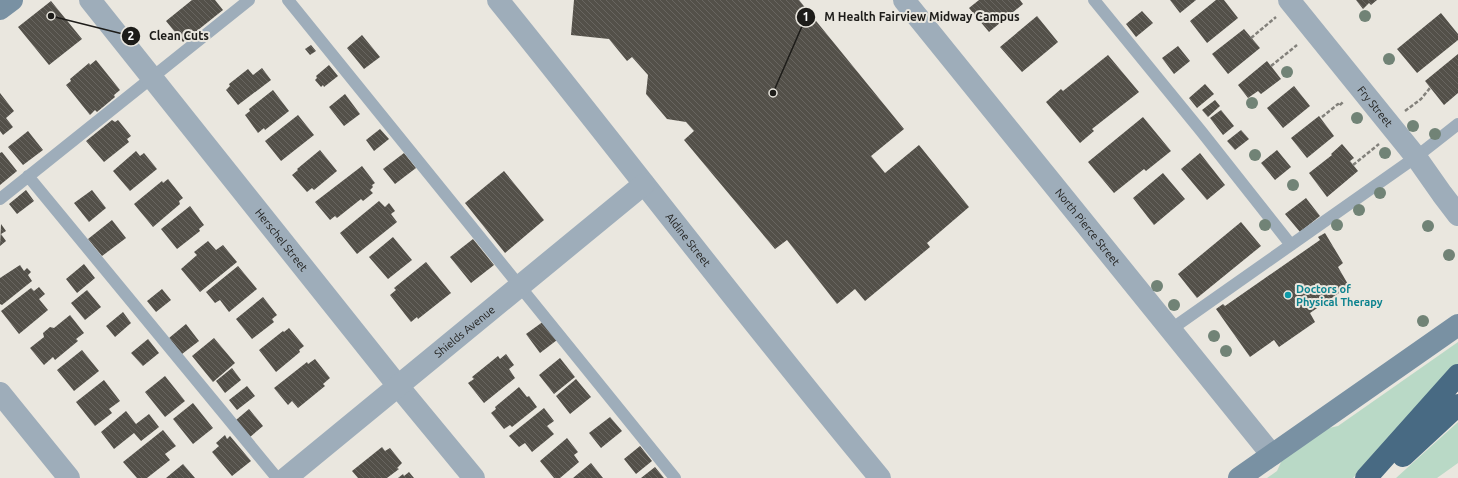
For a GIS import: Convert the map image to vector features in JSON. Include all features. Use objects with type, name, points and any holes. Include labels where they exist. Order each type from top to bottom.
[{"type":"highway","points":[[1366,478],[1458,374]]},
{"type":"highway","points":[[1381,478],[1458,406]]},
{"type":"street","points":[[0,9],[12,0]]},
{"type":"street","name":"Herschel Street","points":[[90,0],[398,386],[474,478]]},
{"type":"street","name":"Aldine Street","points":[[498,0],[566,83],[644,184],[880,478]]},
{"type":"street","name":"North Pierce Street","points":[[904,0],[1272,455]]},
{"type":"street","name":"Fry Street","points":[[1290,2],[1416,157],[1458,215]]},
{"type":"street","name":"Shields Avenue","points":[[286,478],[644,184]]},
{"type":"street","points":[[1239,478],[1458,325]]},
{"type":"street","points":[[0,393],[69,478]]},
{"type":"lane","points":[[0,199],[249,0]]},
{"type":"lane","points":[[288,0],[675,478]]},
{"type":"lane","points":[[1094,0],[1291,245]]},
{"type":"lane","points":[[1170,330],[1416,157],[1458,124]]},
{"type":"lane","points":[[28,176],[277,478]]},
{"type":"path","points":[[1251,38],[1290,2]]},
{"type":"path","points":[[1271,66],[1314,31]]},
{"type":"path","points":[[1322,117],[1338,104],[1339,106],[1360,88]]},
{"type":"path","points":[[1353,165],[1421,99],[1430,88]]},
{"type":"green space","points":[[1458,342],[1458,364],[1353,478],[1267,478],[1277,471],[1288,447],[1311,432],[1338,426]]},
{"type":"green space","points":[[1458,422],[1458,463],[1437,478],[1396,478]]},
{"type":"building","points":[[192,0],[215,0],[223,10],[183,42],[166,21]]},
{"type":"building","points":[[574,0],[799,0],[904,129],[871,156],[885,173],[919,145],[969,207],[927,243],[930,247],[865,301],[855,289],[837,304],[787,240],[775,249],[684,140],[694,131],[686,122],[667,119],[646,94],[648,75],[632,57],[627,61],[609,39],[571,35]]},
{"type":"building","points":[[979,0],[1020,0],[1023,4],[989,32],[969,8]]},
{"type":"building","points":[[1170,0],[1196,0],[1180,13]]},
{"type":"building","points":[[1216,0],[1224,0],[1238,18],[1207,43],[1190,21]]},
{"type":"building","points":[[1356,0],[1377,0],[1371,5],[1369,3],[1363,9]]},
{"type":"building","points":[[51,1],[82,39],[49,65],[18,27]]},
{"type":"building","points":[[1142,11],[1153,23],[1136,37],[1126,24]]},
{"type":"building","points":[[1441,13],[1458,34],[1458,40],[1417,73],[1397,49]]},
{"type":"building","points":[[1037,16],[1058,42],[1022,72],[1000,47]]},
{"type":"building","points":[[1244,29],[1260,48],[1228,74],[1212,54]]},
{"type":"building","points":[[362,35],[380,57],[364,69],[347,48]]},
{"type":"building","points":[[311,45],[316,51],[310,55],[305,49]]},
{"type":"building","points":[[1178,46],[1190,61],[1174,74],[1162,58]]},
{"type":"building","points":[[1458,54],[1458,93],[1444,105],[1425,81]]},
{"type":"building","points":[[1108,55],[1139,92],[1092,129],[1094,131],[1080,143],[1046,102],[1061,89],[1063,91]]},
{"type":"building","points":[[96,60],[120,90],[114,95],[115,97],[97,112],[95,110],[90,115],[66,85],[71,81],[70,79],[89,63],[90,65]]},
{"type":"building","points":[[1267,61],[1281,79],[1261,94],[1258,91],[1248,98],[1238,85]]},
{"type":"building","points":[[329,65],[338,76],[324,87],[323,85],[321,87],[315,80],[317,78],[316,76]]},
{"type":"building","points":[[262,68],[271,80],[238,105],[226,90],[230,86],[229,84],[248,69],[253,75]]},
{"type":"building","points":[[1205,84],[1214,94],[1197,108],[1189,98]]},
{"type":"building","points":[[1294,86],[1310,106],[1283,128],[1267,108]]},
{"type":"building","points":[[273,90],[289,111],[265,130],[264,128],[258,133],[245,115],[250,111],[249,109]]},
{"type":"building","points":[[0,93],[14,111],[6,118],[13,127],[3,135],[0,131]]},
{"type":"building","points":[[345,94],[360,114],[344,126],[329,107]]},
{"type":"building","points":[[1215,100],[1220,106],[1208,117],[1202,110]]},
{"type":"building","points":[[1221,110],[1234,126],[1223,135],[1210,118]]},
{"type":"building","points":[[298,115],[314,135],[281,161],[265,141]]},
{"type":"building","points":[[1319,116],[1334,136],[1307,158],[1291,138]]},
{"type":"building","points":[[1143,117],[1171,151],[1146,171],[1144,169],[1114,193],[1088,162]]},
{"type":"building","points":[[112,120],[115,122],[118,120],[131,136],[127,139],[129,142],[104,162],[86,141]]},
{"type":"building","points":[[380,129],[389,139],[374,151],[366,140]]},
{"type":"building","points":[[1241,130],[1249,139],[1235,150],[1227,141]]},
{"type":"building","points":[[28,131],[43,150],[23,165],[8,147]]},
{"type":"building","points":[[1342,144],[1354,158],[1350,161],[1358,171],[1327,197],[1309,173],[1332,155],[1331,154]]},
{"type":"building","points":[[320,150],[337,171],[314,190],[312,188],[307,192],[292,175]]},
{"type":"building","points":[[1277,150],[1291,167],[1275,180],[1261,163]]},
{"type":"building","points":[[136,151],[140,156],[144,153],[157,169],[130,191],[113,171]]},
{"type":"building","points":[[2,152],[17,171],[0,185],[0,153]]},
{"type":"building","points":[[404,153],[416,168],[395,184],[383,169]]},
{"type":"building","points":[[1200,153],[1225,185],[1207,200],[1181,169]]},
{"type":"building","points":[[362,166],[375,183],[372,185],[373,187],[370,190],[373,193],[363,201],[361,199],[337,218],[335,216],[330,220],[315,202]]},
{"type":"building","points":[[504,171],[544,220],[505,253],[465,203]]},
{"type":"building","points":[[1163,173],[1185,199],[1154,225],[1133,198]]},
{"type":"building","points":[[168,179],[183,198],[179,201],[180,204],[153,227],[134,204],[162,181],[163,183]]},
{"type":"building","points":[[26,190],[34,201],[17,214],[9,204]]},
{"type":"building","points":[[92,190],[106,208],[89,222],[74,203]]},
{"type":"building","points":[[1306,198],[1320,216],[1300,232],[1285,214]]},
{"type":"building","points":[[379,201],[385,207],[389,203],[395,211],[391,214],[397,222],[357,254],[340,233]]},
{"type":"building","points":[[190,206],[204,225],[199,229],[200,231],[177,249],[161,229]]},
{"type":"building","points":[[112,220],[126,238],[102,256],[88,239]]},
{"type":"building","points":[[1241,222],[1261,246],[1197,298],[1178,274]]},
{"type":"building","points":[[1,224],[6,231],[1,234],[6,241],[0,246]]},
{"type":"building","name":"Doctors of Physical Therapy","points":[[1325,233],[1343,263],[1338,267],[1349,286],[1310,313],[1315,322],[1279,347],[1274,340],[1250,357],[1216,309],[1223,304],[1225,306],[1320,240],[1318,237]]},
{"type":"building","points":[[393,237],[412,260],[388,279],[369,257]]},
{"type":"building","points":[[473,239],[494,265],[471,283],[450,257]]},
{"type":"building","points":[[208,241],[216,250],[223,245],[237,262],[200,292],[181,269],[197,255],[194,252]]},
{"type":"building","points":[[426,262],[451,293],[418,319],[417,317],[411,322],[390,295],[396,290],[394,288]]},
{"type":"building","points":[[84,264],[95,278],[77,293],[66,279]]},
{"type":"building","points":[[20,265],[24,271],[27,268],[31,272],[28,275],[32,281],[2,305],[0,304],[0,278]]},
{"type":"building","points":[[238,266],[257,289],[229,312],[220,300],[215,303],[206,292]]},
{"type":"building","points":[[39,287],[45,294],[39,299],[48,310],[19,334],[1,311],[31,288],[34,291]]},
{"type":"building","points":[[162,289],[171,300],[156,312],[147,301]]},
{"type":"building","points":[[87,290],[101,307],[85,320],[71,303]]},
{"type":"building","points":[[263,297],[277,315],[272,319],[274,322],[252,339],[236,319]]},
{"type":"building","points":[[123,312],[131,323],[115,337],[106,326]]},
{"type":"building","points":[[70,315],[84,333],[76,339],[78,341],[55,360],[53,357],[44,365],[30,348],[44,337],[43,333],[50,327],[54,328]]},
{"type":"building","points":[[544,321],[557,340],[540,353],[526,334]]},
{"type":"building","points":[[186,324],[199,341],[182,354],[169,338]]},
{"type":"building","points":[[289,328],[304,346],[299,350],[300,352],[276,372],[259,350]]},
{"type":"building","points":[[214,338],[235,363],[213,382],[192,356]]},
{"type":"building","points":[[148,339],[159,353],[143,366],[131,353]]},
{"type":"building","points":[[82,350],[99,371],[74,391],[57,370]]},
{"type":"building","points":[[506,354],[514,365],[509,369],[515,378],[484,403],[468,383],[474,379],[472,377],[498,356],[500,359]]},
{"type":"building","points":[[560,358],[575,377],[554,394],[539,375]]},
{"type":"building","points":[[315,359],[330,378],[323,384],[325,386],[298,408],[292,401],[288,405],[274,388],[307,362],[308,364]]},
{"type":"building","points":[[232,368],[241,380],[225,393],[216,381]]},
{"type":"building","points":[[165,376],[185,401],[165,417],[145,392]]},
{"type":"building","points":[[576,379],[591,397],[570,414],[556,396]]},
{"type":"building","points":[[104,380],[120,401],[109,409],[112,413],[95,426],[76,402]]},
{"type":"building","points":[[247,386],[255,396],[237,410],[229,400]]},
{"type":"building","points":[[519,387],[527,397],[529,396],[537,407],[512,427],[510,425],[504,429],[491,413],[496,409],[495,407]]},
{"type":"building","points":[[193,403],[213,428],[193,444],[173,419]]},
{"type":"building","points":[[544,408],[554,421],[547,426],[554,434],[532,452],[525,443],[519,447],[509,436]]},
{"type":"building","points":[[249,409],[263,426],[250,437],[236,420]]},
{"type":"building","points":[[126,411],[136,424],[149,414],[159,427],[141,441],[134,433],[114,449],[101,432]]},
{"type":"building","points":[[610,417],[622,431],[601,448],[589,433]]},
{"type":"building","points":[[163,430],[176,446],[165,454],[170,460],[147,478],[137,478],[123,462]]},
{"type":"building","points":[[225,435],[227,439],[230,436],[251,461],[232,476],[212,452],[219,446],[216,443]]},
{"type":"building","points":[[567,438],[578,452],[574,455],[579,462],[560,478],[554,478],[540,461]]},
{"type":"building","points":[[640,446],[652,461],[636,474],[624,459]]},
{"type":"building","points":[[382,447],[385,451],[390,448],[402,463],[397,468],[399,469],[387,478],[358,478],[352,471]]},
{"type":"building","points":[[591,463],[603,478],[573,478]]},
{"type":"building","points":[[183,464],[195,478],[166,478]]},
{"type":"building","points":[[655,467],[664,478],[641,478]]},
{"type":"building","points":[[409,472],[414,478],[398,478],[403,474],[404,476]]},
{"type":"place","name":"Clean Cuts","points":[[51,16]]},
{"type":"place","name":"M Health Fairview Midway Campus","points":[[773,93]]},
{"type":"place","name":"Doctors of Physical Therapy","points":[[1288,295]]}]
